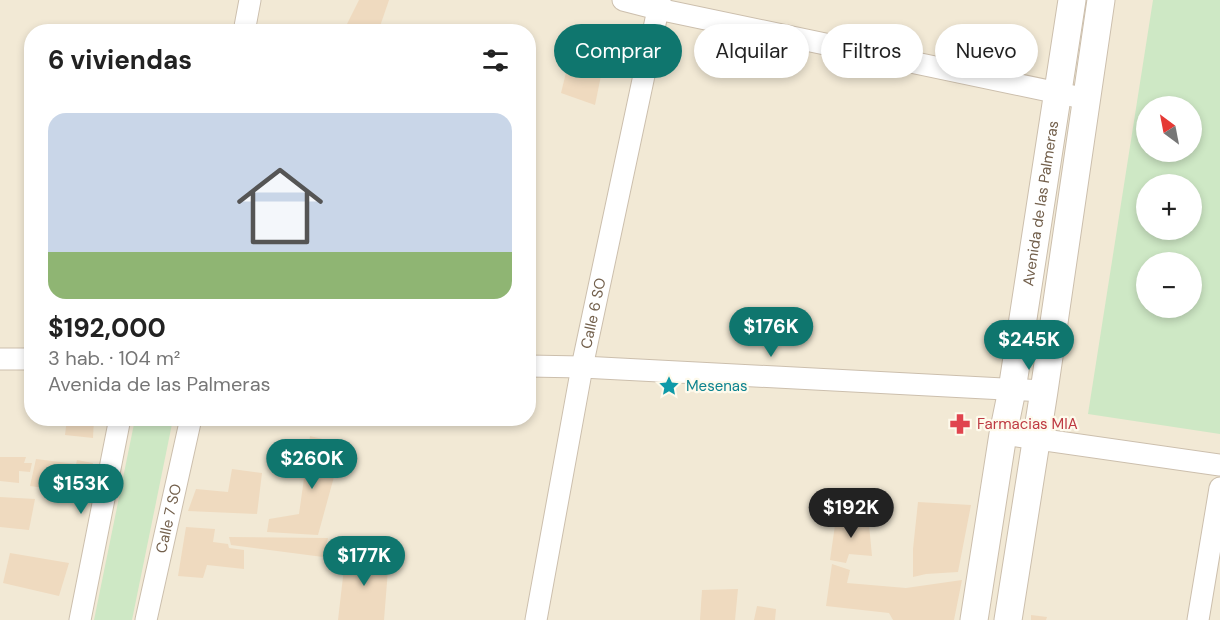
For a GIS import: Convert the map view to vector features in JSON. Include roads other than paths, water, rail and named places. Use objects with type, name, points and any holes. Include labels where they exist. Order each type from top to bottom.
[{"type":"street","points":[[246,24],[250,0]]},
{"type":"street","points":[[623,0],[659,5],[1087,99]]},
{"type":"street","name":"Avenida de las Palmeras","points":[[974,620],[1072,0]]},
{"type":"street","name":"Avenida de las Palmeras","points":[[1008,620],[1037,440],[1101,0]]},
{"type":"street","name":"Calle 6 SO","points":[[536,620],[582,367],[659,5]]},
{"type":"street","points":[[0,359],[24,359]]},
{"type":"street","points":[[536,366],[1044,391]]},
{"type":"street","points":[[80,620],[118,426]]},
{"type":"street","name":"Calle 7 SO","points":[[146,620],[188,426]]},
{"type":"street","points":[[1003,434],[1220,465]]},
{"type":"street","points":[[1198,620],[1220,488]]},
{"type":"place","name":"Mesenas","points":[[669,386]]},
{"type":"place","name":"Farmacias MIA","points":[[960,424]]}]
